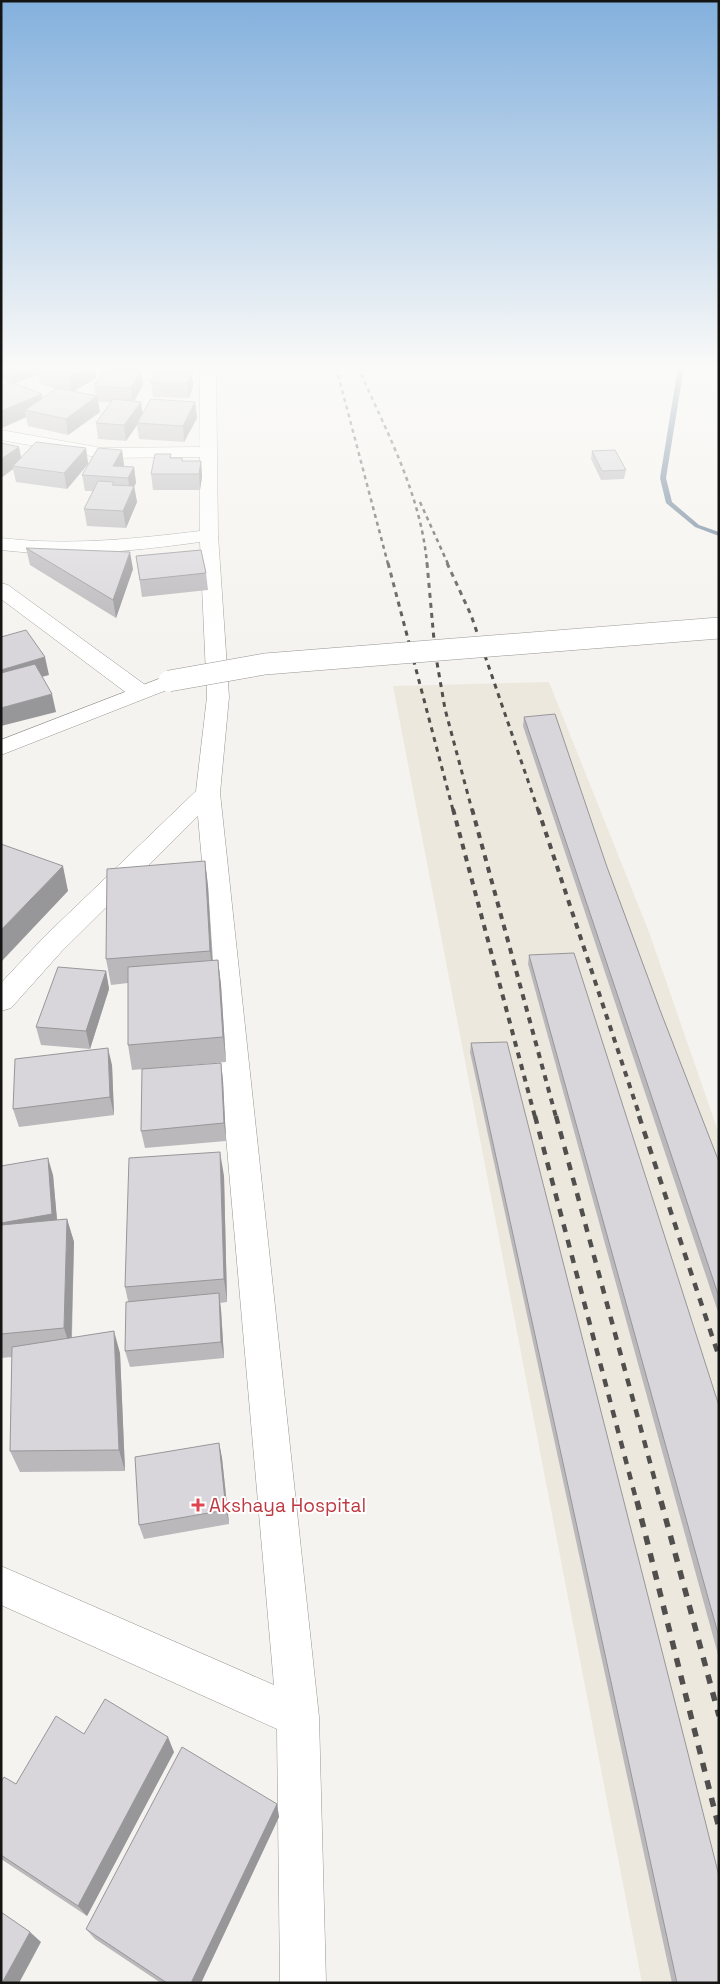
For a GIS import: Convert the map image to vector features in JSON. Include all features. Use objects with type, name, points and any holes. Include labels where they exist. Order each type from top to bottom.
[{"type":"street","points":[[210,460],[209,535],[218,697],[208,793],[298,1717],[303,1983]]},
{"type":"street","points":[[1,544],[18,547],[105,548],[209,535]]},
{"type":"street","points":[[1,589],[140,692]]},
{"type":"street","points":[[1,748],[169,681],[265,664],[719,628]]},
{"type":"street","points":[[1,1001],[53,944],[208,793]]},
{"type":"street","points":[[5,1595],[298,1717]]},
{"type":"shaded area","points":[[549,682],[649,932],[719,1134],[719,1983],[642,1983],[393,686]]},
{"type":"building","points":[[19,460],[76,460],[64,473],[13,466]]},
{"type":"building","points":[[91,460],[117,460],[113,466],[134,467],[128,478],[82,475]]},
{"type":"building","points":[[154,460],[201,461],[199,474],[151,474]]},
{"type":"building","points":[[596,460],[620,460],[626,470],[602,471]]},
{"type":"building","points":[[98,481],[114,482],[112,485],[134,486],[123,511],[84,509]]},
{"type":"building","points":[[26,548],[130,552],[113,600]]},
{"type":"building","points":[[201,550],[206,573],[140,580],[136,556]]},
{"type":"building","points":[[26,630],[45,657],[1,670],[1,637]]},
{"type":"building","points":[[35,664],[52,694],[1,708],[1,673]]},
{"type":"building","points":[[555,714],[607,867],[719,1162],[719,1297],[524,717]]},
{"type":"building","points":[[1,844],[63,866],[1,930]]},
{"type":"building","points":[[205,861],[210,951],[106,959],[107,869]]},
{"type":"building","points":[[574,953],[719,1406],[719,1637],[529,955]]},
{"type":"building","points":[[218,960],[223,1037],[128,1045],[128,967]]},
{"type":"building","points":[[58,967],[106,971],[86,1031],[36,1027]]},
{"type":"building","points":[[507,1042],[719,1876],[719,1983],[677,1983],[471,1043]]},
{"type":"building","points":[[108,1048],[110,1097],[13,1109],[15,1059]]},
{"type":"building","points":[[221,1063],[224,1123],[141,1131],[142,1069]]},
{"type":"building","points":[[220,1152],[224,1279],[125,1287],[129,1158]]},
{"type":"building","points":[[48,1158],[52,1214],[1,1223],[1,1166]]},
{"type":"building","points":[[67,1219],[64,1328],[1,1334],[1,1225]]},
{"type":"building","points":[[219,1293],[221,1342],[125,1351],[126,1302]]},
{"type":"building","points":[[114,1331],[119,1450],[10,1451],[12,1347]]},
{"type":"building","points":[[219,1443],[226,1510],[139,1525],[135,1457]]},
{"type":"building","points":[[105,1699],[168,1737],[78,1906],[1,1855],[1,1782],[4,1777],[16,1784],[56,1716],[84,1734]]},
{"type":"building","points":[[182,1747],[277,1804],[191,1983],[167,1983],[86,1929]]},
{"type":"building","points":[[1,1912],[30,1932],[2,1983],[1,1983]]},
{"type":"waterway","points":[[666,460],[663,478],[669,503],[697,526],[719,534]]},
{"type":"railway","points":[[360,460],[388,564]]},
{"type":"railway","points":[[400,460],[418,513],[427,564]]},
{"type":"railway","points":[[420,502],[448,564]]},
{"type":"railway","points":[[388,563],[453,810]]},
{"type":"railway","points":[[427,563],[435,651],[445,709],[472,810]]},
{"type":"railway","points":[[447,563],[471,615],[538,810]]},
{"type":"railway","points":[[453,809],[535,1117]]},
{"type":"railway","points":[[472,809],[556,1117]]},
{"type":"railway","points":[[538,809],[640,1117]]},
{"type":"railway","points":[[535,1116],[637,1503]]},
{"type":"railway","points":[[556,1116],[661,1503]]},
{"type":"railway","points":[[639,1116],[719,1357]]},
{"type":"railway","points":[[637,1501],[719,1828]]},
{"type":"railway","points":[[661,1501],[719,1716]]},
{"type":"place","name":"Akshaya Hospital","points":[[198,1505]]}]
